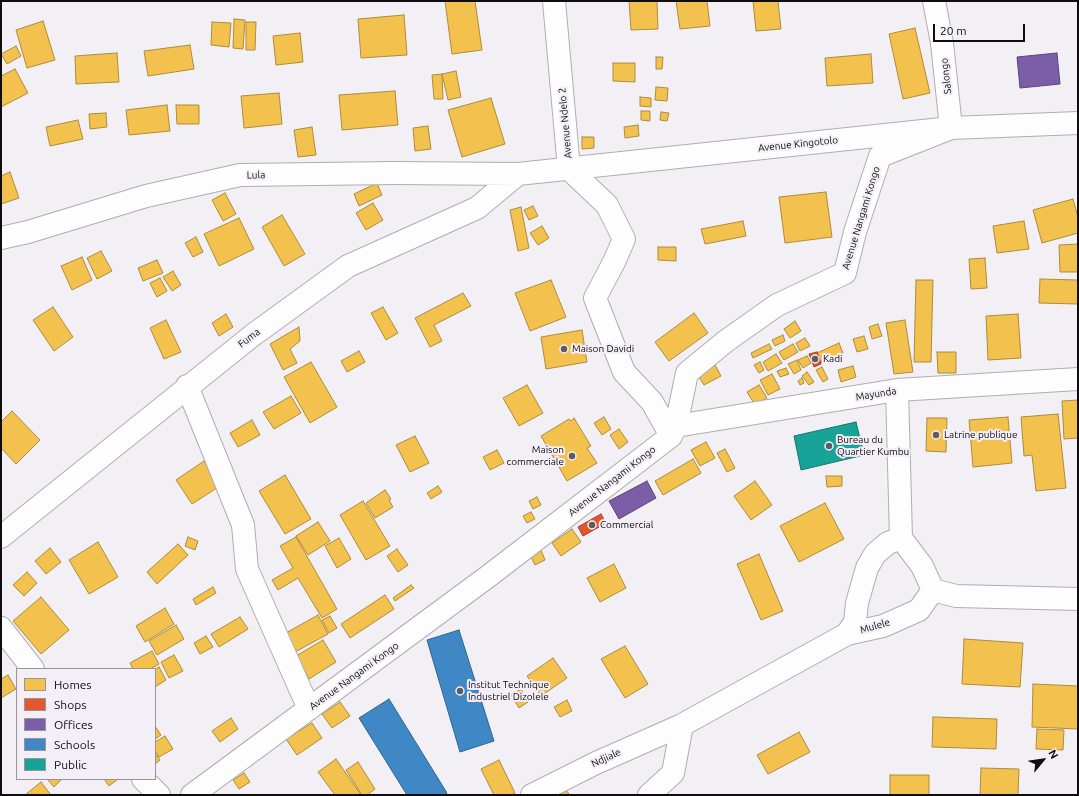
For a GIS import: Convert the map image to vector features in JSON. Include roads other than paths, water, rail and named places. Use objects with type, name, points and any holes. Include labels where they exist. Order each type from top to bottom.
[{"type":"street","name":"Avenue Ndelo 2","points":[[554,1],[569,169],[607,205],[624,239],[595,298],[624,372],[652,402],[674,431]]},
{"type":"street","name":"Salongo","points":[[934,1],[942,43],[951,128]]},
{"type":"street","name":"Avenue Kingotolo","points":[[518,174],[951,128],[1078,123]]},
{"type":"street","name":"Avenue Nangami Kongo","points":[[192,795],[490,575],[674,431],[688,373],[726,340],[777,305],[845,273],[855,232],[880,156],[951,128]]},
{"type":"street","name":"Lula","points":[[1,238],[28,232],[146,196],[240,175],[394,173],[518,174]]},
{"type":"street","name":"Fuma","points":[[1,537],[187,386],[253,335],[348,266],[477,208],[518,174]]},
{"type":"street","name":"Mayunda","points":[[674,431],[897,390],[1078,379]]},
{"type":"street","points":[[187,386],[243,525],[247,568],[309,709]]},
{"type":"street","points":[[897,390],[901,538],[922,566],[933,590],[956,596],[1078,599]]},
{"type":"street","points":[[847,634],[855,622],[857,603],[866,568],[875,554],[888,543],[901,538]]},
{"type":"street","name":"Mulele","points":[[682,725],[847,634],[883,626],[919,610],[933,590]]},
{"type":"street","points":[[1,628],[32,668]]},
{"type":"street","points":[[648,795],[673,773],[682,725]]},
{"type":"street","name":"Ndjiale","points":[[532,795],[596,762],[682,725]]},
{"type":"street","points":[[144,780],[159,795]]},
{"type":"place","name":"Maison Davidi","points":[[564,349]]},
{"type":"place","name":"Kadi","points":[[815,359]]},
{"type":"place","name":"Latrine publique","points":[[936,435]]},
{"type":"place","name":"Bureau du Quartier Kumbu","points":[[829,446]]},
{"type":"place","name":"Maison commerciale","points":[[572,456]]},
{"type":"place","name":"Commercial","points":[[592,525]]},
{"type":"place","name":"Institut Technique Industriel Dizolele","points":[[460,691]]}]
